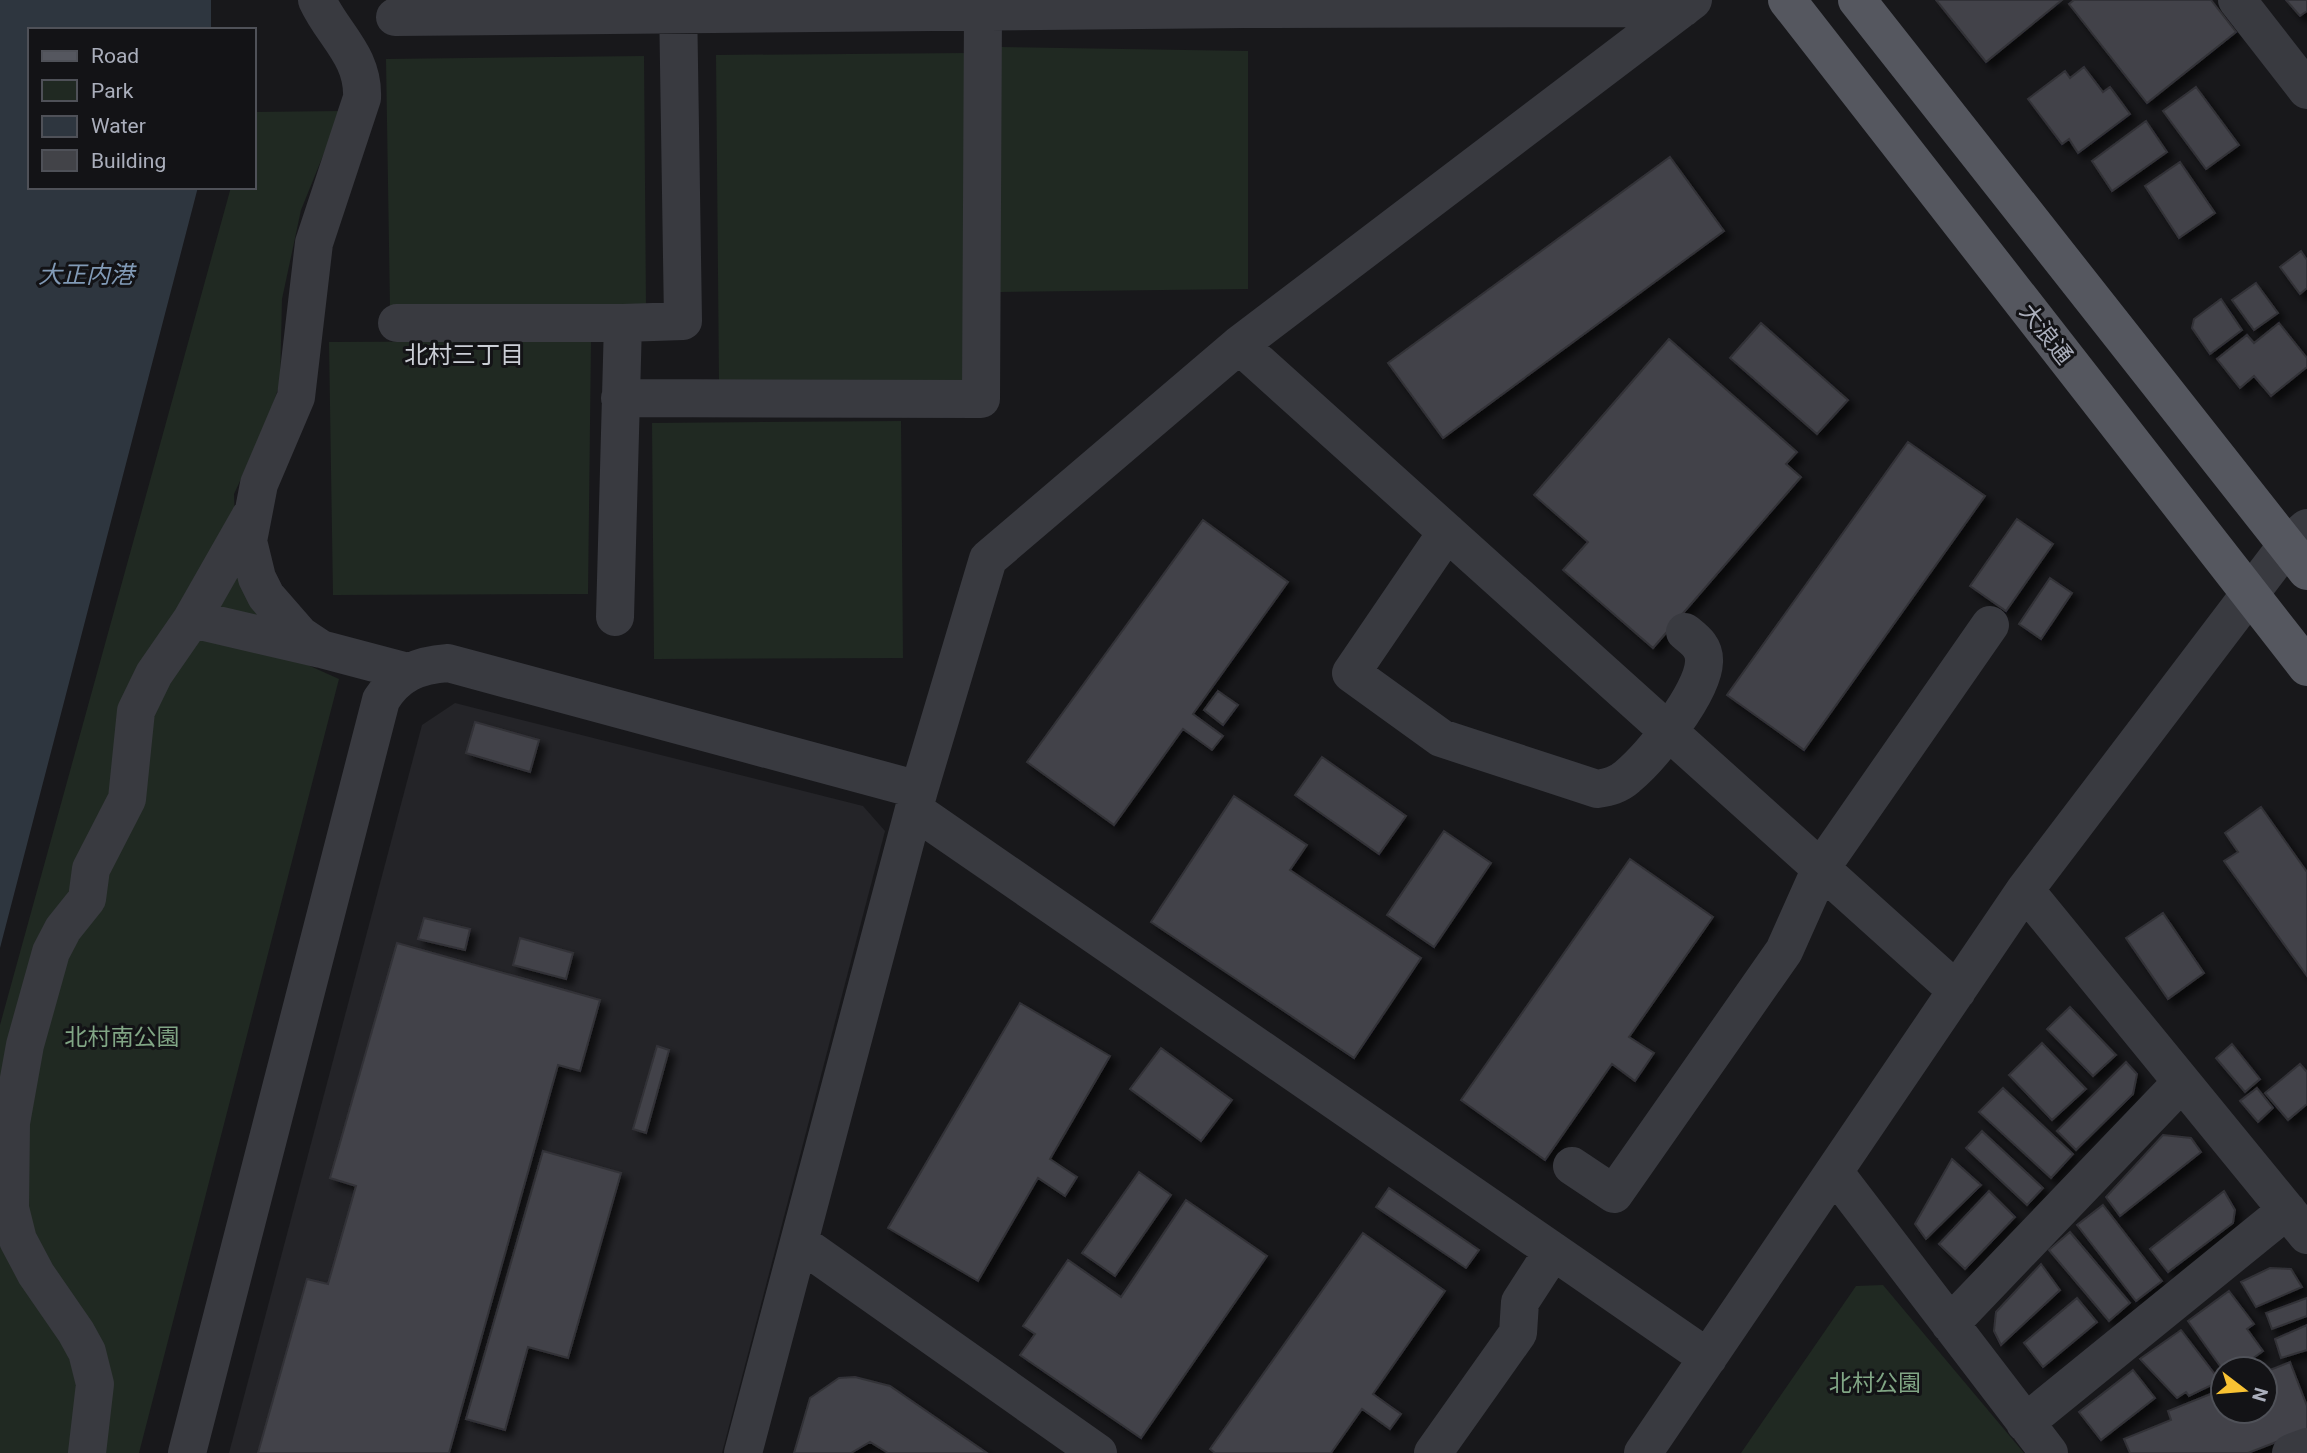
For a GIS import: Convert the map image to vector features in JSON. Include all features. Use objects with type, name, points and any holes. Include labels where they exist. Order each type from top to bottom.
[{"type":"main road","name":"大浪通","points":[[1787,0],[2248,595],[2307,667]]},
{"type":"main road","points":[[1857,0],[2300,548]]},
{"type":"street","points":[[317,0],[331,27],[355,57],[363,82],[362,98],[314,243],[296,397],[259,484],[248,541],[251,561],[262,587],[300,635],[321,649]]},
{"type":"street","points":[[2237,0],[2307,90]]},
{"type":"street","points":[[395,17],[678,7],[983,11],[1244,4],[1688,4]]},
{"type":"street","points":[[743,1453],[916,800],[988,559],[1239,345],[1688,4]]},
{"type":"street","points":[[397,323],[683,321],[678,7]]},
{"type":"street","points":[[621,398],[981,399],[983,11]]},
{"type":"street","points":[[615,617],[623,323]]},
{"type":"street","points":[[1239,345],[1957,991]]},
{"type":"street","points":[[87,1453],[95,1384],[87,1352],[5,1217],[10,1124],[41,982],[51,952],[87,899],[91,869],[127,799],[136,711],[154,674],[192,619],[251,515]]},
{"type":"street","points":[[1447,532],[1351,673],[1441,738],[1597,789],[1612,786],[1628,777],[1693,699],[1705,660],[1701,645],[1685,632]]},
{"type":"street","points":[[1643,1453],[2025,890],[2248,595],[2300,548]]},
{"type":"street","points":[[192,619],[408,671]]},
{"type":"street","points":[[1572,1166],[1614,1194],[1784,951],[1821,868],[1990,625]]},
{"type":"street","points":[[187,1453],[381,700],[391,685],[408,671],[429,664],[448,663],[916,800],[1708,1358]]},
{"type":"street","points":[[2025,890],[2297,1223],[2025,1423]]},
{"type":"street","points":[[1950,1324],[2182,1082]]},
{"type":"street","points":[[1835,1173],[2049,1453]]},
{"type":"street","points":[[799,1242],[1098,1453]]},
{"type":"street","points":[[1433,1453],[1518,1333],[1520,1302],[1553,1251]]},
{"type":"street","points":[[2291,1453],[2307,1447]]},
{"type":"shaded area","points":[[455,703],[863,806],[885,831],[722,1453],[229,1453],[422,725]]},
{"type":"green space","points":[[1000,47],[1248,51],[1248,289],[999,292]]},
{"type":"green space","points":[[967,53],[968,384],[719,384],[716,55]]},
{"type":"green space","points":[[644,56],[646,308],[390,308],[386,59]]},
{"type":"green space","name":"北村南公園","points":[[341,111],[301,210],[282,299],[280,383],[266,425],[234,494],[237,570],[310,666],[339,679],[139,1453],[0,1453],[0,1025],[230,189],[256,189],[256,112]]},
{"type":"green space","points":[[591,341],[588,594],[333,595],[329,342]]},
{"type":"green space","points":[[901,421],[903,658],[654,659],[652,423]]},
{"type":"green space","name":"北村公園","points":[[1883,1285],[2024,1453],[1741,1453],[1856,1286]]},
{"type":"water","name":"大正内港","points":[[0,0],[211,0],[211,28],[28,28],[28,189],[197,189],[0,948]]},
{"type":"building","points":[[1936,0],[2062,0],[1986,62]]},
{"type":"building","points":[[2074,0],[2211,0],[2236,32],[2147,103],[2069,4]]},
{"type":"building","points":[[2286,0],[2307,0],[2307,11],[2300,16]]},
{"type":"building","points":[[2084,67],[2103,92],[2110,87],[2130,114],[2078,153],[2069,139],[2062,144],[2028,99],[2065,71],[2070,78]]},
{"type":"building","points":[[2196,87],[2239,145],[2206,169],[2163,111]]},
{"type":"building","points":[[2146,121],[2167,152],[2112,191],[2092,161]]},
{"type":"building","points":[[1670,157],[1724,231],[1443,438],[1388,363]]},
{"type":"building","points":[[2180,162],[2215,213],[2179,238],[2145,186]]},
{"type":"building","points":[[2301,251],[2307,260],[2307,288],[2300,294],[2280,267]]},
{"type":"building","points":[[2256,283],[2278,313],[2254,330],[2232,300]]},
{"type":"building","points":[[2221,299],[2242,330],[2210,354],[2192,328],[2194,319]]},
{"type":"building","points":[[1761,323],[1848,400],[1817,434],[1730,358]]},
{"type":"building","points":[[2279,323],[2307,358],[2307,367],[2271,396],[2254,376],[2240,388],[2217,359],[2247,335],[2254,343]]},
{"type":"building","points":[[1669,339],[1797,452],[1786,464],[1801,477],[1653,648],[1563,570],[1588,542],[1534,495]]},
{"type":"building","points":[[1908,442],[1985,496],[1804,750],[1727,695]]},
{"type":"building","points":[[2017,519],[2053,544],[2006,611],[1970,586]]},
{"type":"building","points":[[1203,520],[1288,582],[1193,714],[1223,736],[1212,750],[1183,729],[1114,825],[1027,762]]},
{"type":"building","points":[[2050,578],[2072,593],[2041,639],[2019,624]]},
{"type":"building","points":[[1218,691],[1238,705],[1223,725],[1204,710]]},
{"type":"building","points":[[475,722],[539,740],[530,772],[466,753]]},
{"type":"building","points":[[1322,757],[1406,816],[1379,854],[1295,795]]},
{"type":"building","points":[[1234,796],[1307,845],[1290,870],[1421,958],[1354,1058],[1151,922]]},
{"type":"building","points":[[2261,807],[2307,872],[2307,976],[2224,861],[2238,852],[2225,833]]},
{"type":"building","points":[[1444,831],[1491,863],[1434,947],[1387,915]]},
{"type":"building","points":[[1630,859],[1713,917],[1629,1037],[1654,1053],[1635,1081],[1612,1064],[1545,1160],[1461,1100]]},
{"type":"building","points":[[2163,913],[2204,973],[2168,999],[2126,938]]},
{"type":"building","points":[[424,918],[470,929],[465,950],[418,939]]},
{"type":"building","points":[[520,938],[573,953],[566,979],[513,965]]},
{"type":"building","points":[[397,943],[600,1000],[580,1071],[558,1065],[449,1453],[258,1453],[307,1279],[328,1284],[356,1186],[330,1178]]},
{"type":"building","points":[[1020,1003],[1110,1056],[1050,1159],[1077,1177],[1065,1196],[1038,1178],[978,1281],[888,1228]]},
{"type":"building","points":[[2070,1007],[2116,1055],[2093,1076],[2047,1029]]},
{"type":"building","points":[[2042,1043],[2086,1089],[2052,1120],[2009,1075]]},
{"type":"building","points":[[2232,1044],[2260,1079],[2245,1092],[2216,1058]]},
{"type":"building","points":[[657,1046],[669,1050],[646,1133],[633,1129]]},
{"type":"building","points":[[1161,1048],[1232,1100],[1201,1141],[1130,1089]]},
{"type":"building","points":[[2126,1062],[2137,1074],[2133,1094],[2076,1150],[2057,1131]]},
{"type":"building","points":[[2300,1064],[2307,1072],[2307,1104],[2288,1120],[2265,1093]]},
{"type":"building","points":[[2003,1088],[2073,1154],[2051,1178],[1979,1112]]},
{"type":"building","points":[[2257,1088],[2273,1108],[2258,1122],[2240,1101]]},
{"type":"building","points":[[1982,1131],[2043,1188],[2027,1205],[1966,1148]]},
{"type":"building","points":[[2163,1135],[2191,1138],[2201,1152],[2120,1216],[2106,1197]]},
{"type":"building","points":[[543,1151],[621,1173],[568,1358],[528,1347],[505,1430],[466,1419]]},
{"type":"building","points":[[1952,1159],[1981,1185],[1926,1239],[1915,1224]]},
{"type":"building","points":[[1139,1172],[1171,1195],[1115,1276],[1082,1253]]},
{"type":"building","points":[[1389,1188],[1479,1250],[1466,1268],[1376,1207]]},
{"type":"building","points":[[1989,1191],[2015,1217],[1965,1269],[1939,1244]]},
{"type":"building","points":[[2224,1191],[2235,1210],[2233,1223],[2168,1272],[2150,1249]]},
{"type":"building","points":[[1186,1200],[1267,1256],[1141,1438],[1020,1355],[1035,1334],[1023,1326],[1068,1260],[1121,1297]]},
{"type":"building","points":[[2103,1205],[2162,1281],[2136,1301],[2077,1225]]},
{"type":"building","points":[[2070,1232],[2130,1303],[2109,1321],[2049,1250]]},
{"type":"building","points":[[1363,1233],[1445,1291],[1373,1394],[1401,1414],[1390,1429],[1362,1409],[1331,1453],[1215,1453],[1210,1449]]},
{"type":"building","points":[[2041,1264],[2060,1290],[2001,1345],[1994,1331],[1996,1312]]},
{"type":"building","points":[[2270,1268],[2291,1269],[2302,1287],[2256,1307],[2241,1282]]},
{"type":"building","points":[[2229,1291],[2254,1324],[2247,1329],[2263,1351],[2257,1355],[2212,1355],[2188,1321]]},
{"type":"building","points":[[2077,1298],[2097,1322],[2043,1367],[2024,1343]]},
{"type":"building","points":[[2307,1298],[2307,1316],[2272,1329],[2266,1313]]},
{"type":"building","points":[[2307,1325],[2307,1350],[2281,1358],[2275,1339]]},
{"type":"building","points":[[2181,1330],[2209,1367],[2209,1386],[2189,1396],[2186,1392],[2177,1398],[2140,1359]]},
{"type":"building","points":[[2290,1362],[2307,1406],[2307,1430],[2248,1453],[2130,1453],[2124,1439],[2171,1420],[2168,1411],[2209,1395],[2209,1425],[2279,1425],[2279,1366]]},
{"type":"building","points":[[2133,1370],[2155,1398],[2101,1440],[2079,1412]]},
{"type":"building","points":[[855,1377],[890,1386],[987,1453],[888,1453],[870,1442],[851,1453],[794,1453],[810,1398],[839,1378]]},
{"type":"district","name":"北村三丁目","points":[[464,355]]}]
